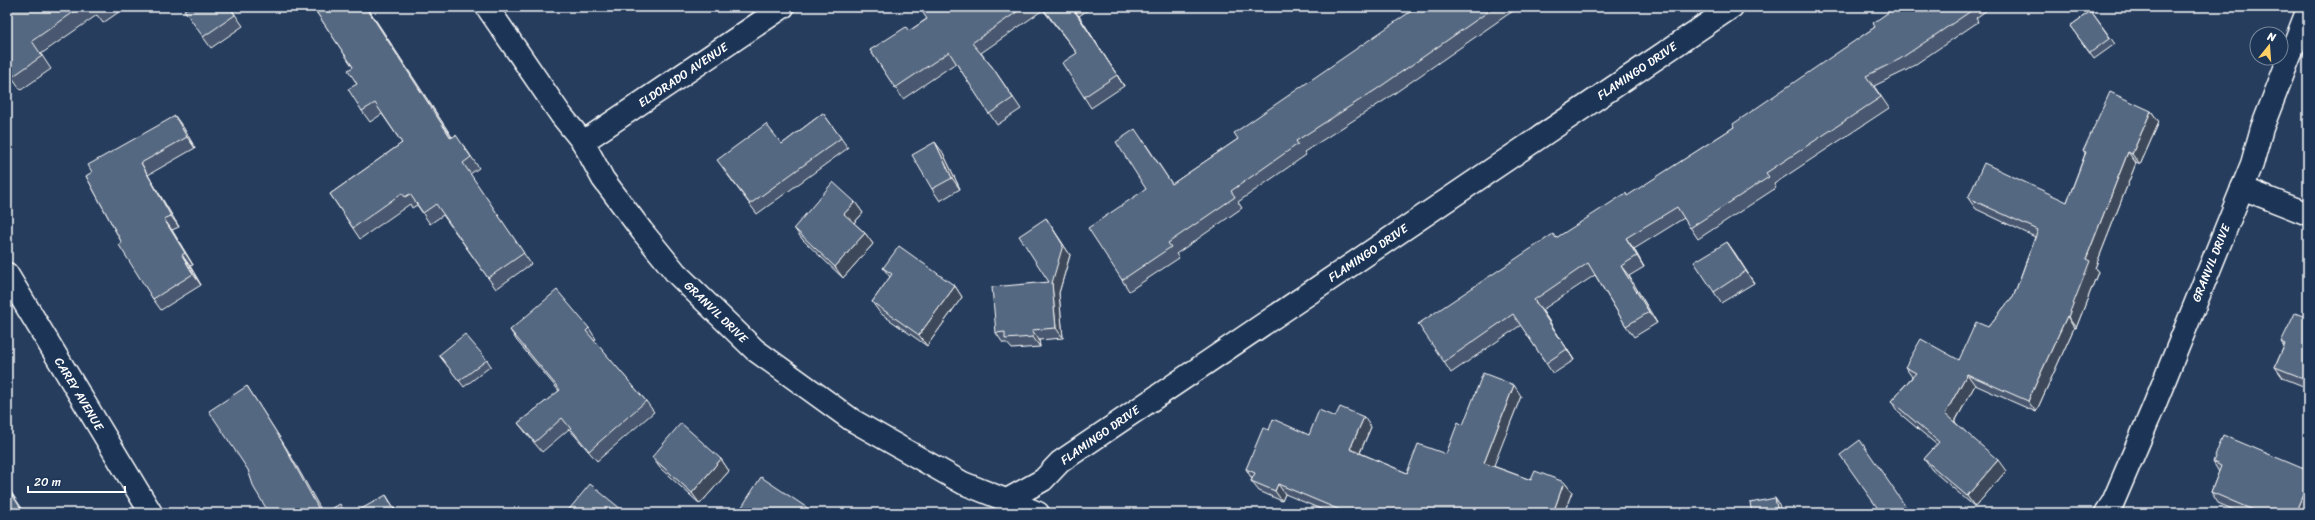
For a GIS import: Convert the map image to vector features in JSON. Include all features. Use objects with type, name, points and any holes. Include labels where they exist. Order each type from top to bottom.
[{"type":"street","name":"GRANVIL DRIVE","points":[[487,7],[561,114],[583,142],[603,179],[671,267],[755,350],[852,420],[963,483],[1038,513]]},
{"type":"street","name":"ELDORADO AVENUE","points":[[583,142],[784,7]]},
{"type":"street","name":"FLAMINGO DRIVE","points":[[1007,500],[1043,480],[1060,462],[1732,7]]},
{"type":"street","name":"GRANVIL DRIVE","points":[[2106,513],[2113,502],[2154,406],[2242,188],[2262,128],[2308,9]]},
{"type":"street","points":[[2242,188],[2308,214]]},
{"type":"street","name":"CAREY AVENUE","points":[[7,274],[151,513]]},
{"type":"building","points":[[7,7],[81,7],[32,41],[42,56],[12,77],[7,70]]},
{"type":"building","points":[[189,7],[230,7],[235,15],[203,37],[184,10]]},
{"type":"building","points":[[313,7],[366,7],[451,138],[456,135],[471,157],[463,163],[524,253],[488,278],[436,204],[423,213],[410,194],[405,197],[402,193],[353,228],[330,194],[402,143],[375,103],[362,111],[348,89],[357,84],[348,70],[353,67]]},
{"type":"building","points":[[919,7],[1024,7],[972,43],[993,68],[1013,98],[989,114],[949,52],[895,88],[870,50],[906,27],[909,31],[927,19]]},
{"type":"building","points":[[1042,7],[1072,7],[1117,75],[1084,97],[1062,63],[1077,53]]},
{"type":"building","points":[[1417,7],[1495,7],[1377,89],[1296,141],[1298,144],[1231,191],[1235,197],[1168,243],[1171,247],[1122,280],[1088,228],[1146,189],[1116,142],[1135,129],[1172,184],[1238,139],[1234,133]]},
{"type":"building","points":[[1896,7],[1968,7],[1971,11],[1900,59],[1866,76],[1881,97],[1766,173],[1769,177],[1690,228],[1677,207],[1626,238],[1637,256],[1621,266],[1649,312],[1626,326],[1588,263],[1534,300],[1567,349],[1546,363],[1513,314],[1444,362],[1418,324],[1553,234],[1556,238],[1626,193],[1627,196],[1734,127],[1733,124],[1875,27],[1873,23]]},
{"type":"building","points":[[2091,11],[2110,38],[2090,53],[2070,26]]},
{"type":"building","points":[[2110,92],[2151,111],[2132,154],[2128,152],[2086,259],[2090,261],[2068,317],[2067,316],[2028,401],[1967,374],[1945,414],[1998,460],[1967,496],[1924,459],[1939,442],[1891,401],[1916,373],[1905,367],[1921,339],[1959,360],[1976,322],[1988,327],[2014,295],[2038,230],[1968,198],[1984,163],[2067,202],[2086,152],[2083,151]]},
{"type":"building","points":[[823,113],[841,138],[750,204],[717,160],[766,124],[782,144]]},
{"type":"building","points":[[175,116],[187,137],[141,163],[171,216],[164,219],[185,253],[182,255],[193,274],[153,299],[119,245],[122,243],[86,176],[92,172],[88,165]]},
{"type":"building","points":[[935,142],[952,178],[932,189],[912,155]]},
{"type":"building","points":[[833,182],[855,202],[844,214],[865,233],[835,267],[794,228]]},
{"type":"building","points":[[1046,218],[1063,245],[1052,283],[1056,328],[1032,330],[1033,337],[1005,339],[1005,332],[996,333],[992,287],[1049,282],[1019,236]]},
{"type":"building","points":[[1727,242],[1746,271],[1714,292],[1694,262]]},
{"type":"building","points":[[899,246],[955,286],[919,335],[872,302],[892,274],[883,268]]},
{"type":"building","points":[[557,290],[589,328],[586,331],[646,401],[589,451],[562,418],[535,442],[518,423],[560,390],[510,330]]},
{"type":"building","points":[[2295,313],[2308,318],[2308,380],[2275,367],[2285,344],[2281,342]]},
{"type":"building","points":[[465,334],[487,360],[459,381],[439,355]]},
{"type":"building","points":[[1483,373],[1514,385],[1484,463],[1531,480],[1535,471],[1564,482],[1553,513],[1347,513],[1278,484],[1275,491],[1251,481],[1255,473],[1246,469],[1263,428],[1269,430],[1273,419],[1309,435],[1319,410],[1335,417],[1340,407],[1364,417],[1350,449],[1407,473],[1418,444],[1446,454],[1458,422],[1463,425]]},
{"type":"building","points":[[247,386],[280,438],[321,513],[269,513],[254,488],[248,470],[209,411]]},
{"type":"building","points":[[681,423],[721,459],[692,493],[652,457]]},
{"type":"building","points":[[2223,435],[2304,469],[2308,455],[2308,483],[2295,513],[2260,513],[2211,492],[2221,466],[2213,462]]},
{"type":"building","points":[[1860,440],[1910,513],[1881,513],[1840,455]]},
{"type":"building","points":[[761,477],[815,513],[738,513]]},
{"type":"building","points":[[590,484],[621,509],[618,513],[566,513]]},
{"type":"building","points":[[7,487],[24,513],[7,513]]},
{"type":"building","points":[[386,495],[396,513],[354,513]]},
{"type":"building","points":[[1775,498],[1778,513],[1752,513],[1750,503]]},
{"type":"building","points":[[340,504],[345,513],[324,513]]}]
